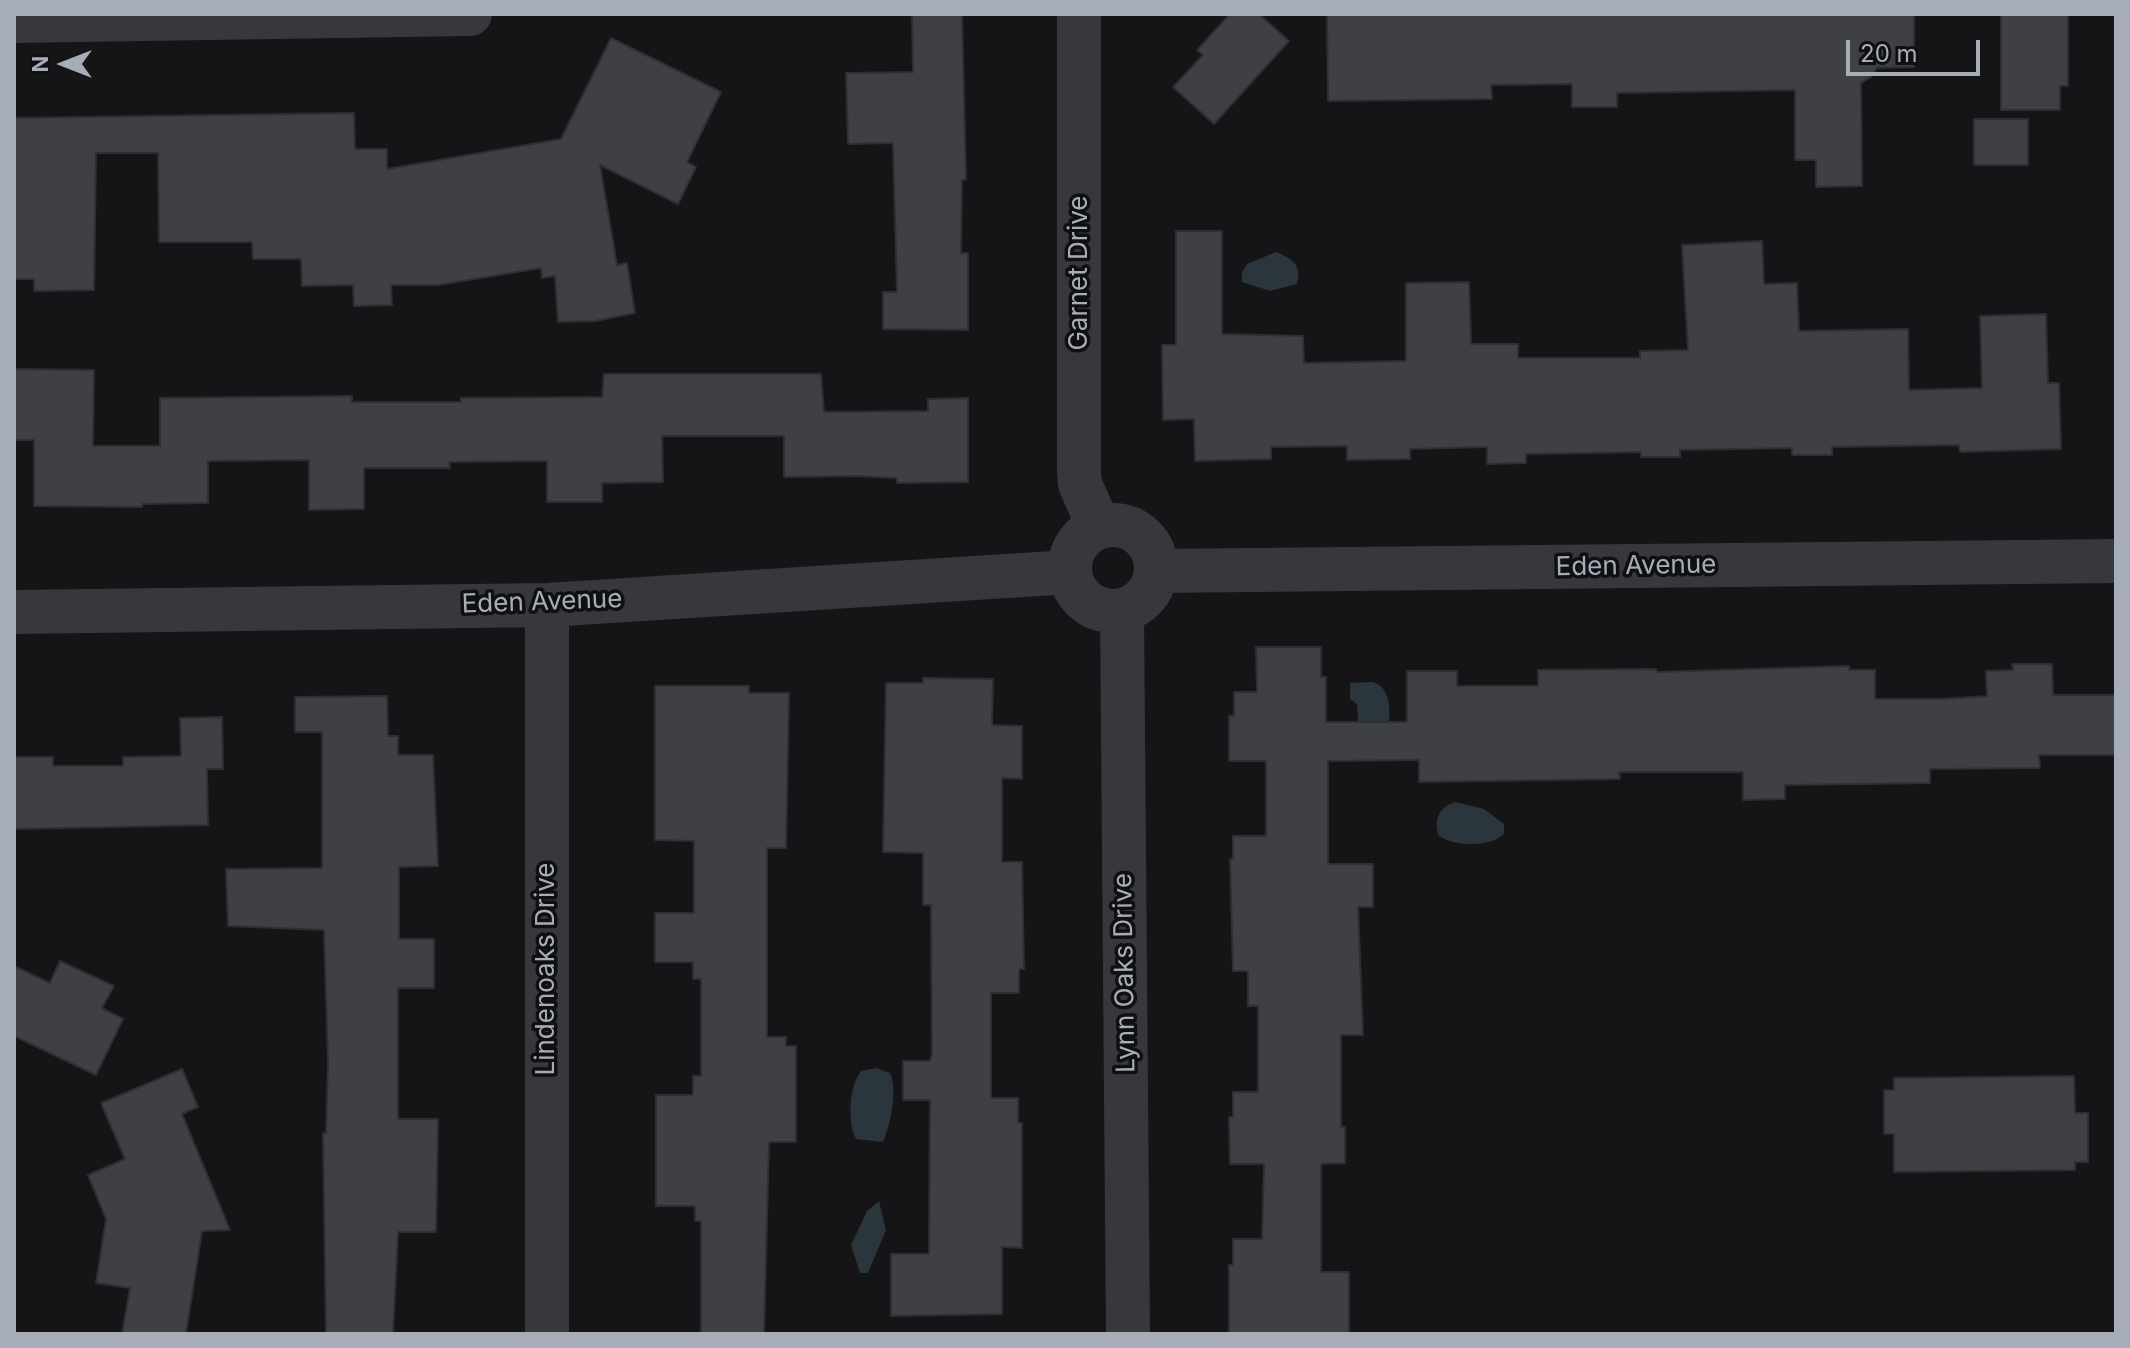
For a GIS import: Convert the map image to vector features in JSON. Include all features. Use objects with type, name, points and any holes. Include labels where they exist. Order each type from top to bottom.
[{"type":"street","name":"Garnet Drive","points":[[1079,14],[1079,470],[1080,484],[1099,527]]},
{"type":"street","points":[[14,21],[470,15]]},
{"type":"street","points":[[1113,525],[1139,534],[1155,557],[1156,571],[1146,596],[1122,611],[1093,606],[1074,586],[1070,572],[1077,544],[1099,527],[1113,525]]},
{"type":"street","name":"Eden Avenue","points":[[1156,571],[2116,561]]},
{"type":"street","name":"Eden Avenue","points":[[14,612],[547,605],[1070,572]]},
{"type":"street","name":"Lindenoaks Drive","points":[[547,605],[547,1334]]},
{"type":"street","name":"Lynn Oaks Drive","points":[[1122,611],[1128,1334]]},
{"type":"shaded area","points":[[1276,252],[1297,267],[1297,284],[1270,291],[1242,282],[1242,272],[1247,264]]},
{"type":"shaded area","points":[[1373,682],[1380,686],[1388,699],[1388,741],[1359,736],[1357,704],[1350,699],[1350,683]]},
{"type":"shaded area","points":[[1455,802],[1484,809],[1504,824],[1504,834],[1490,841],[1472,844],[1439,836],[1439,815],[1445,807]]},
{"type":"shaded area","points":[[876,1068],[890,1073],[893,1088],[890,1118],[883,1142],[856,1139],[850,1114],[857,1078],[861,1071]]},
{"type":"shaded area","points":[[879,1201],[886,1230],[868,1273],[860,1273],[851,1245],[867,1211]]},
{"type":"building","points":[[912,14],[962,14],[966,180],[962,180],[961,253],[968,253],[968,330],[883,329],[883,292],[897,292],[893,143],[848,144],[846,73],[913,72]]},
{"type":"building","points":[[1230,14],[1259,14],[1289,41],[1214,124],[1173,87],[1203,55],[1197,50]]},
{"type":"building","points":[[1327,14],[1914,14],[1914,67],[1877,68],[1871,77],[1861,83],[1862,186],[1816,187],[1816,160],[1795,160],[1795,90],[1617,93],[1617,107],[1572,107],[1572,84],[1491,85],[1492,99],[1328,101]]},
{"type":"building","points":[[2001,14],[2068,14],[2068,86],[2060,86],[2060,110],[2001,110]]},
{"type":"building","points":[[611,38],[721,92],[687,162],[696,167],[678,204],[600,165],[617,265],[627,263],[635,313],[595,321],[558,322],[555,276],[542,278],[541,268],[438,285],[391,285],[392,305],[354,306],[353,285],[302,286],[301,259],[253,259],[252,242],[159,242],[158,153],[96,153],[94,290],[34,291],[34,279],[14,279],[14,118],[354,113],[355,149],[387,149],[387,169],[561,139]]},
{"type":"building","points":[[1974,119],[2028,119],[2028,165],[1974,165]]},
{"type":"building","points":[[1176,231],[1222,231],[1222,334],[1303,336],[1304,363],[1406,361],[1406,283],[1469,282],[1471,344],[1518,344],[1518,358],[1640,358],[1640,351],[1688,350],[1682,245],[1762,241],[1764,284],[1797,283],[1799,331],[1908,329],[1909,390],[1982,388],[1980,316],[2046,314],[2048,383],[2059,383],[2061,449],[1960,452],[1959,445],[1832,447],[1832,455],[1792,455],[1792,448],[1680,450],[1680,457],[1641,457],[1641,452],[1526,454],[1526,463],[1487,464],[1487,447],[1410,449],[1410,459],[1347,460],[1347,446],[1271,447],[1271,459],[1195,461],[1194,419],[1163,420],[1162,345],[1176,345]]},
{"type":"building","points":[[14,369],[94,370],[93,446],[160,446],[160,398],[352,396],[352,402],[461,402],[461,398],[602,397],[604,374],[821,374],[824,412],[928,411],[928,399],[968,398],[968,482],[897,483],[897,478],[858,476],[784,477],[784,436],[662,436],[663,482],[602,483],[602,502],[547,502],[547,461],[449,462],[450,468],[364,468],[364,509],[309,510],[309,460],[208,461],[208,503],[142,504],[142,507],[34,506],[34,440],[14,440]]},
{"type":"building","points":[[1256,647],[1321,647],[1321,677],[1326,677],[1326,722],[1407,722],[1407,671],[1457,671],[1457,686],[1538,686],[1538,670],[1656,669],[1656,672],[1849,666],[1849,670],[1875,670],[1875,699],[1943,699],[1987,696],[1986,671],[2013,670],[2012,664],[2052,664],[2053,695],[2116,695],[2116,755],[2039,755],[2040,768],[1930,769],[1930,783],[1785,785],[1785,799],[1743,800],[1743,772],[1619,772],[1620,779],[1419,782],[1419,760],[1328,761],[1328,864],[1373,864],[1373,907],[1358,907],[1363,1035],[1341,1035],[1341,1127],[1345,1127],[1345,1163],[1321,1164],[1321,1272],[1349,1272],[1349,1334],[1229,1334],[1229,1265],[1233,1265],[1233,1239],[1262,1239],[1264,1164],[1230,1164],[1229,1117],[1233,1117],[1233,1092],[1258,1092],[1258,1006],[1248,1006],[1248,971],[1233,971],[1230,859],[1233,859],[1233,836],[1266,836],[1266,761],[1229,761],[1229,716],[1234,716],[1234,692],[1257,692]]},
{"type":"building","points":[[923,678],[993,679],[992,725],[1022,726],[1022,779],[1002,778],[1002,862],[1022,862],[1024,969],[1019,969],[1019,993],[991,993],[991,1098],[1018,1098],[1018,1123],[1022,1123],[1022,1248],[1002,1247],[1002,1314],[891,1316],[891,1254],[929,1254],[930,1100],[903,1100],[903,1061],[930,1061],[932,1054],[931,905],[923,905],[923,853],[883,852],[886,683],[923,683]]},
{"type":"building","points":[[655,686],[749,686],[749,693],[789,693],[786,848],[767,848],[767,1037],[786,1037],[786,1046],[796,1046],[796,1142],[769,1142],[764,1334],[701,1334],[701,1221],[695,1221],[695,1206],[656,1206],[656,1095],[693,1095],[693,1076],[701,1076],[701,979],[693,979],[693,962],[655,962],[655,913],[694,913],[694,841],[655,840]]},
{"type":"building","points":[[387,696],[388,736],[398,736],[398,755],[433,755],[438,866],[399,867],[399,939],[434,939],[434,988],[398,988],[398,1119],[438,1119],[436,1232],[398,1232],[393,1334],[326,1334],[323,1133],[326,1133],[328,1062],[324,930],[228,926],[226,869],[322,868],[322,732],[295,732],[295,697]]},
{"type":"building","points":[[222,717],[223,769],[207,769],[208,825],[14,829],[14,757],[53,757],[53,766],[123,766],[123,757],[181,756],[180,718]]},
{"type":"building","points":[[60,961],[114,986],[102,1008],[123,1019],[96,1075],[14,1036],[14,966],[50,983]]},
{"type":"building","points":[[182,1069],[198,1107],[182,1114],[230,1230],[202,1231],[186,1334],[122,1334],[130,1288],[96,1283],[106,1219],[88,1175],[125,1159],[101,1103]]},
{"type":"building","points":[[2074,1076],[2075,1113],[2088,1113],[2088,1162],[2075,1162],[2075,1170],[1894,1172],[1894,1134],[1884,1134],[1884,1090],[1894,1090],[1894,1078]]}]
